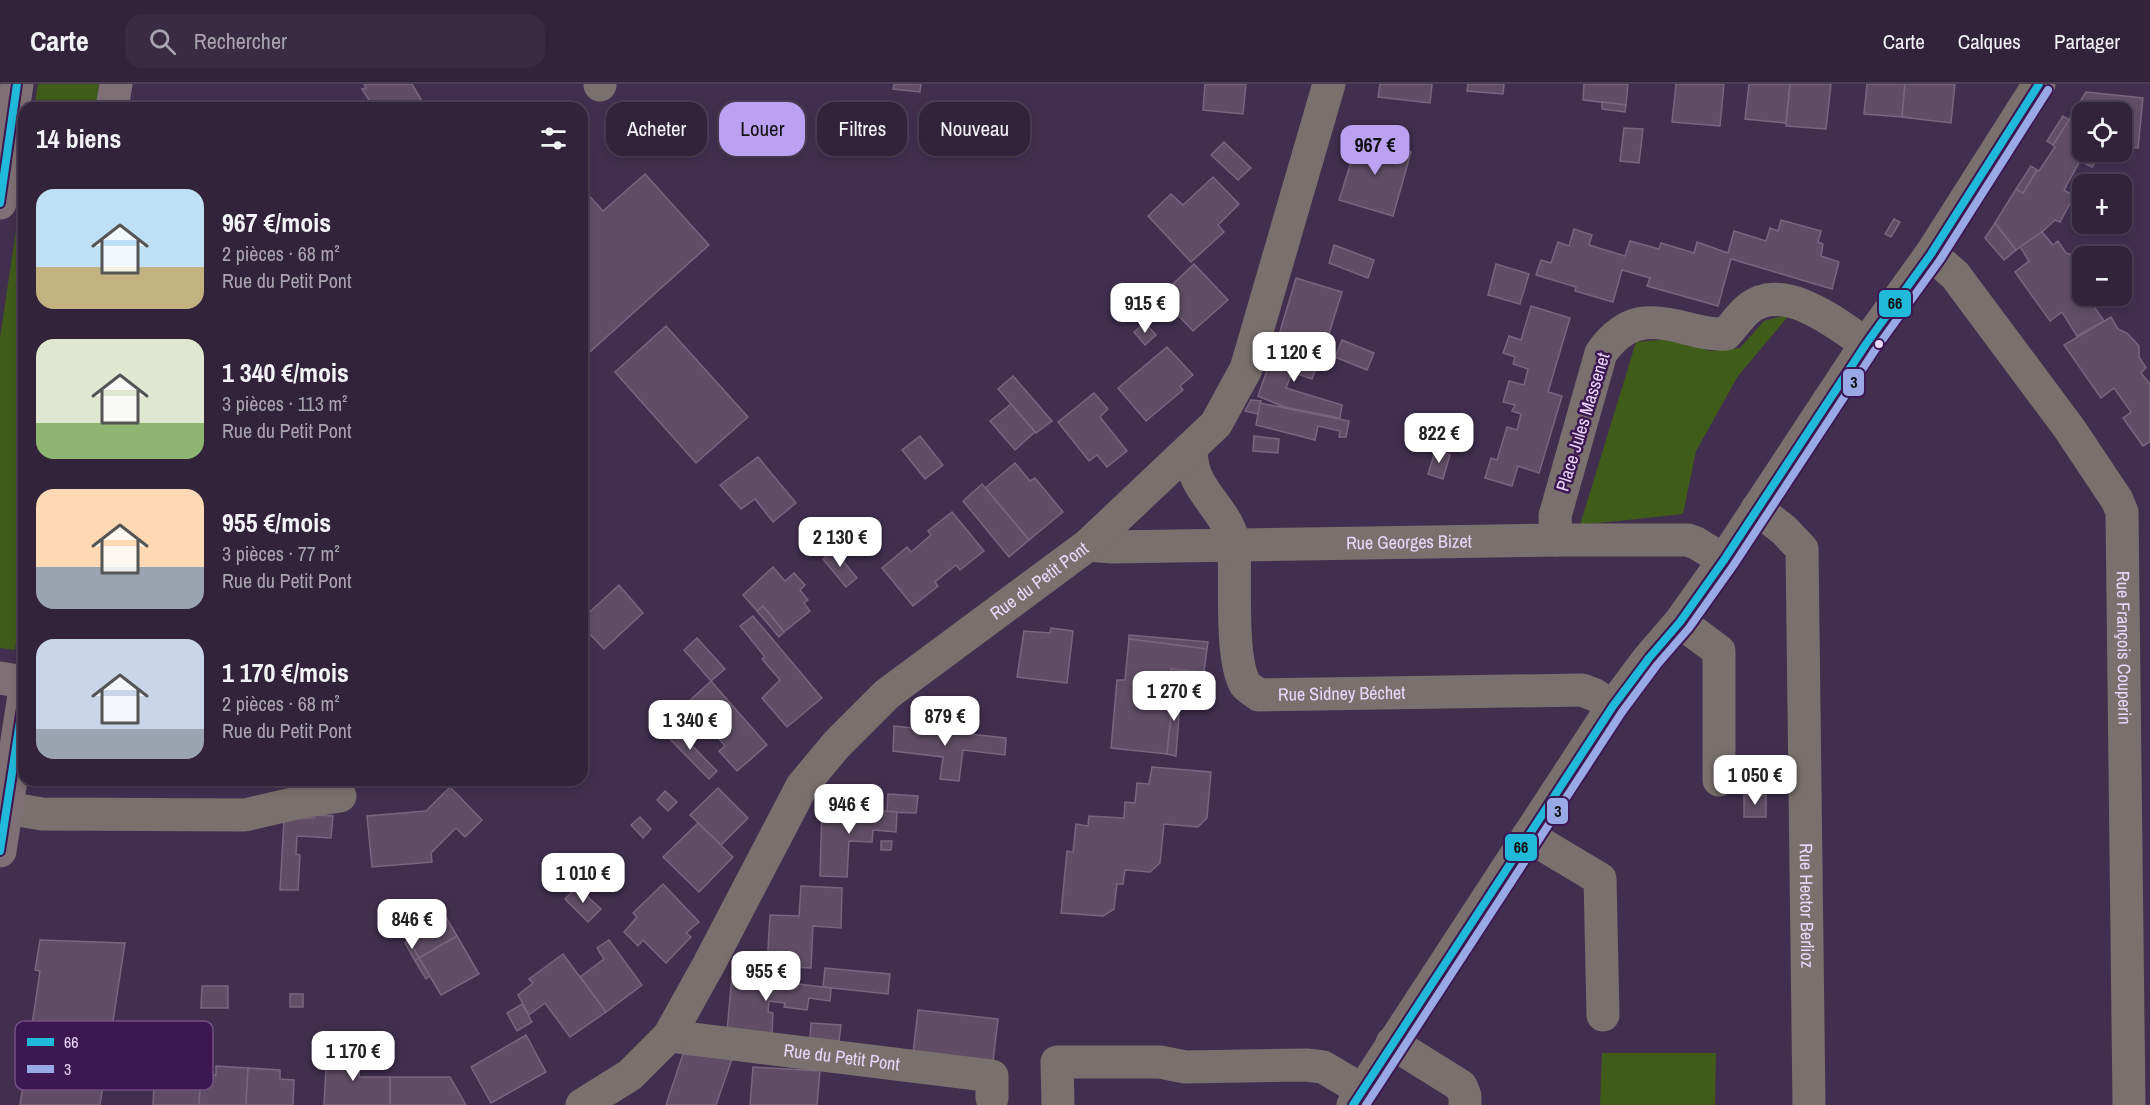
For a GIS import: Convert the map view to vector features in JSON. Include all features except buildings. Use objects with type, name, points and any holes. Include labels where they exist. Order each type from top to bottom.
[{"type":"main road","points":[[0,203],[17,84]]},
{"type":"main road","points":[[113,102],[116,84]]},
{"type":"main road","points":[[0,678],[18,681]]},
{"type":"main road","points":[[0,851],[18,735]]},
{"type":"street","name":"Rue du Petit Pont","points":[[582,1105],[630,1075],[669,1036],[802,786],[837,744],[887,694],[1088,545],[1216,424],[1246,369],[1329,84]]},
{"type":"street","points":[[1058,1105],[1057,1062],[1160,1062],[1185,1067],[1306,1065],[1323,1067],[1357,1097],[1613,706],[1648,658],[1680,622],[1724,560],[1866,344],[1931,254],[2039,84]]},
{"type":"street","name":"Rue François Couperin","points":[[1931,254],[1955,275],[2069,428],[2122,512],[2138,979],[2129,1105]]},
{"type":"street","name":"Place Jules Massenet","points":[[1556,540],[1555,516],[1601,352],[1621,331],[1635,323],[1667,323],[1714,335],[1726,334],[1749,308],[1764,301],[1790,300],[1832,320],[1866,344]]},
{"type":"street","name":"Rue Sidney Béchet","points":[[1190,449],[1196,475],[1211,502],[1226,522],[1234,544],[1233,573],[1238,663],[1246,686],[1259,695],[1582,690],[1613,706]]},
{"type":"street","name":"Rue Hector Berlioz","points":[[1757,509],[1784,530],[1802,549],[1809,1105]]},
{"type":"street","name":"Rue Georges Bizet","points":[[1088,545],[1112,548],[1234,544],[1688,540],[1724,560]]},
{"type":"street","points":[[1680,622],[1719,651],[1719,780]]},
{"type":"street","points":[[7,808],[42,814],[245,815],[340,796]]},
{"type":"street","points":[[1528,836],[1600,879],[1603,1015]]},
{"type":"street","name":"Rue du Petit Pont","points":[[669,1036],[992,1076],[992,1098]]},
{"type":"street","points":[[1392,1043],[1461,1086],[1465,1096],[1465,1105]]},
{"type":"green space","points":[[38,84],[99,84],[97,102],[35,102]]},
{"type":"green space","points":[[18,216],[18,631],[15,650],[0,648],[0,338]]},
{"type":"green space","points":[[1790,314],[1738,376],[1696,451],[1683,514],[1580,525],[1636,342],[1674,339],[1710,351],[1740,348],[1764,321]]},
{"type":"green space","points":[[1602,1053],[1716,1053],[1715,1105],[1600,1105]]},
{"type":"transit line","name":"66","points":[[0,203],[17,84]]},
{"type":"transit line","name":"66","points":[[1353,1105],[1613,706],[1680,622],[1724,560],[1866,344],[1931,254],[2039,84]]},
{"type":"transit line","name":"3","points":[[1366,1105],[1622,712],[1657,665],[1689,628],[1733,566],[1875,350],[1940,260],[2048,90]]},
{"type":"transit line","name":"66","points":[[0,851],[18,734]]}]
